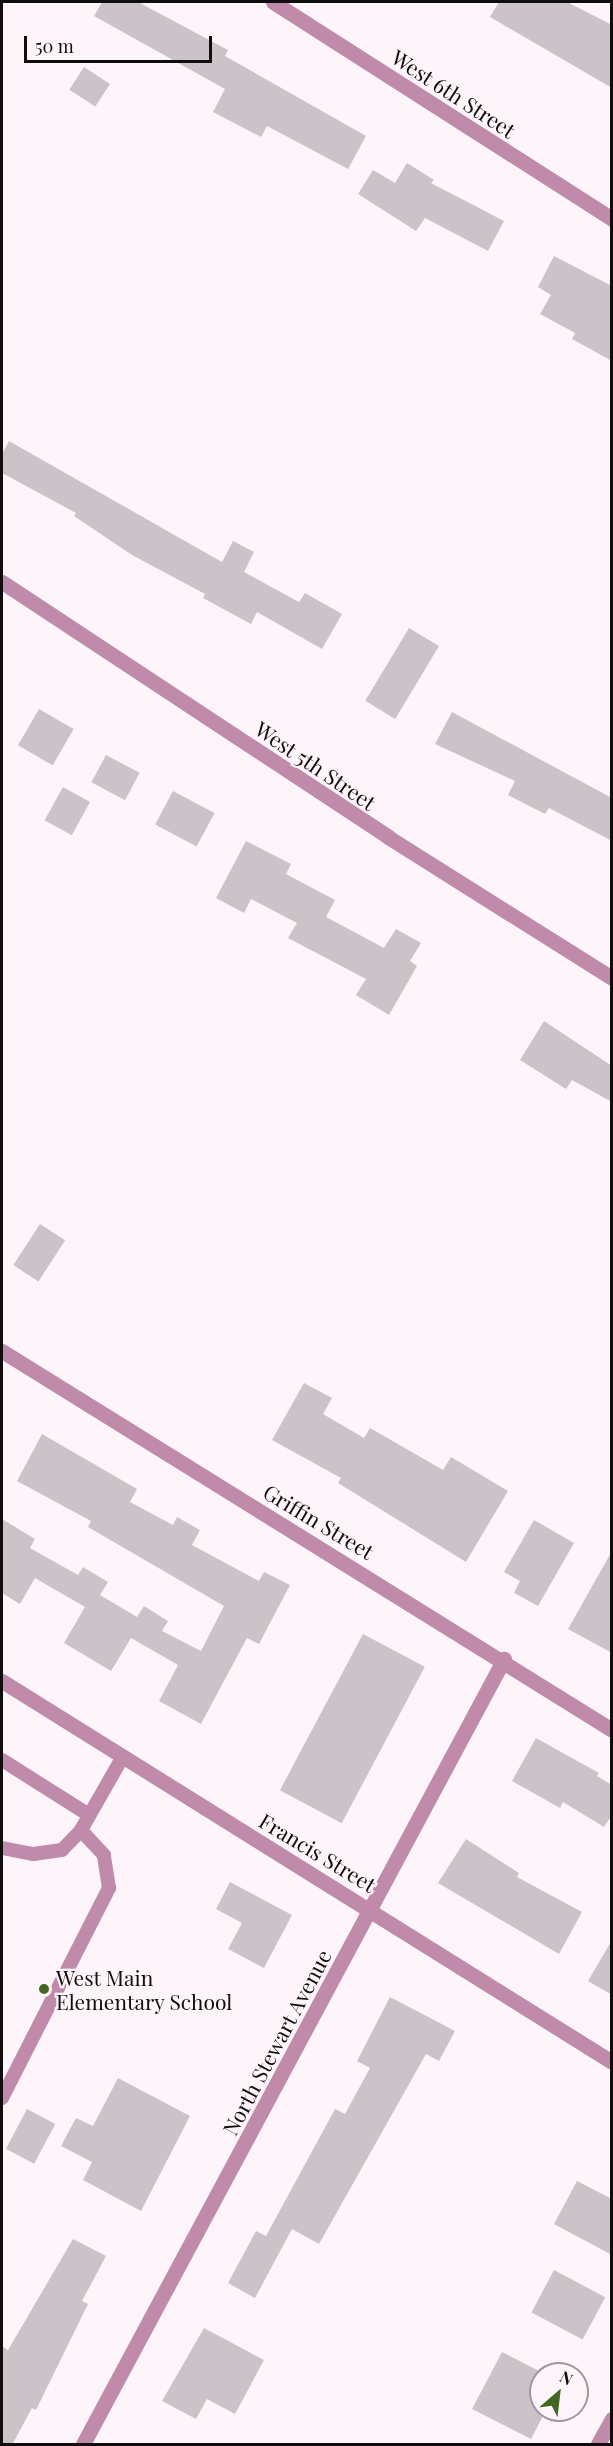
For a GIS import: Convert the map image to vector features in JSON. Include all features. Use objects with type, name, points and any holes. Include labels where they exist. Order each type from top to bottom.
[{"type":"street","name":"West 6th Street","points":[[273,2],[612,219]]},
{"type":"street","name":"West 5th Street","points":[[2,582],[388,837],[612,978]]},
{"type":"street","name":"Griffin Street","points":[[2,1351],[504,1659],[612,1730]]},
{"type":"street","name":"North Stewart Avenue","points":[[83,2445],[504,1659]]},
{"type":"street","name":"Francis Street","points":[[2,1681],[122,1758],[372,1909],[612,2062]]},
{"type":"street","points":[[598,2445],[612,2419]]},
{"type":"lane","points":[[2,1848],[33,1854],[62,1850],[81,1830],[122,1758]]},
{"type":"lane","points":[[2,1760],[89,1815]]},
{"type":"lane","points":[[2,2098],[109,1888],[104,1855],[81,1830]]},
{"type":"building","points":[[102,2],[138,2],[228,50],[225,56],[366,136],[348,169],[267,126],[261,137],[213,112],[225,89],[94,16]]},
{"type":"building","points":[[499,2],[567,2],[612,25],[612,88],[490,17]]},
{"type":"building","points":[[84,67],[110,84],[95,107],[69,90]]},
{"type":"building","points":[[407,163],[434,180],[431,183],[504,221],[488,251],[425,218],[416,231],[358,194],[373,170],[395,183]]},
{"type":"building","points":[[554,256],[612,286],[612,361],[572,339],[575,333],[540,314],[551,295],[538,287]]},
{"type":"building","points":[[9,441],[222,562],[233,541],[254,552],[244,572],[299,602],[305,593],[342,614],[322,649],[257,612],[251,624],[203,598],[205,594],[132,555],[74,516],[76,513],[2,473],[2,454]]},
{"type":"building","points":[[409,628],[439,646],[395,719],[365,701]]},
{"type":"building","points":[[39,709],[74,729],[53,765],[18,745]]},
{"type":"building","points":[[452,712],[612,798],[612,841],[549,808],[545,814],[508,795],[515,781],[435,744]]},
{"type":"building","points":[[106,755],[140,773],[125,800],[91,782]]},
{"type":"building","points":[[63,787],[90,802],[72,835],[45,820]]},
{"type":"building","points":[[173,791],[214,813],[197,847],[155,825]]},
{"type":"building","points":[[246,841],[291,864],[286,874],[335,900],[326,917],[384,948],[396,929],[421,943],[410,961],[417,966],[389,1015],[356,995],[366,979],[288,938],[297,923],[251,899],[244,913],[216,898]]},
{"type":"building","points":[[544,1021],[612,1066],[612,1102],[572,1080],[566,1089],[520,1060]]},
{"type":"building","points":[[40,1224],[65,1240],[38,1281],[13,1265]]},
{"type":"building","points":[[304,1383],[332,1398],[323,1414],[364,1438],[370,1428],[443,1470],[451,1457],[508,1491],[466,1562],[338,1483],[341,1478],[272,1440]]},
{"type":"building","points":[[42,1434],[137,1489],[130,1502],[173,1525],[177,1517],[200,1530],[192,1545],[259,1581],[264,1572],[290,1585],[259,1644],[247,1638],[201,1724],[159,1701],[178,1665],[131,1638],[111,1671],[64,1643],[85,1607],[35,1578],[20,1604],[2,1593],[2,1519],[35,1539],[30,1548],[78,1575],[83,1567],[108,1582],[100,1595],[137,1617],[144,1606],[168,1621],[162,1631],[201,1651],[224,1606],[88,1527],[91,1521],[17,1481]]},
{"type":"building","points":[[534,1520],[574,1543],[538,1606],[514,1593],[520,1581],[504,1572]]},
{"type":"building","points":[[612,1551],[612,1653],[568,1629]]},
{"type":"building","points":[[363,1634],[425,1667],[342,1823],[280,1790]]},
{"type":"building","points":[[536,1738],[599,1773],[597,1776],[612,1785],[612,1815],[604,1827],[563,1802],[560,1808],[512,1781]]},
{"type":"building","points":[[466,1839],[519,1873],[517,1877],[582,1912],[559,1954],[438,1883]]},
{"type":"building","points":[[230,1882],[292,1915],[264,1968],[228,1949],[242,1923],[216,1909]]},
{"type":"building","points":[[612,1940],[612,1995],[588,1981]]},
{"type":"building","points":[[390,1997],[455,2031],[439,2061],[426,2054],[319,2244],[292,2229],[255,2298],[228,2283],[256,2231],[266,2236],[335,2109],[345,2114],[370,2068],[357,2061]]},
{"type":"building","points":[[118,2078],[190,2116],[141,2211],[83,2180],[92,2162],[61,2146],[76,2118],[93,2126]]},
{"type":"building","points":[[27,2109],[55,2124],[34,2164],[6,2149]]},
{"type":"building","points":[[577,2181],[612,2199],[612,2255],[554,2224]]},
{"type":"building","points":[[73,2239],[106,2256],[82,2301],[88,2304],[36,2410],[32,2408],[12,2445],[2,2445],[2,2346],[8,2350]]},
{"type":"building","points":[[554,2270],[605,2297],[583,2340],[531,2312]]},
{"type":"building","points":[[204,2328],[264,2360],[235,2414],[207,2399],[196,2419],[162,2401]]},
{"type":"building","points":[[502,2352],[529,2366],[529,2422],[540,2422],[531,2439],[472,2409]]},
{"type":"place","name":"West Main Elementary School","points":[[44,1989]]}]
